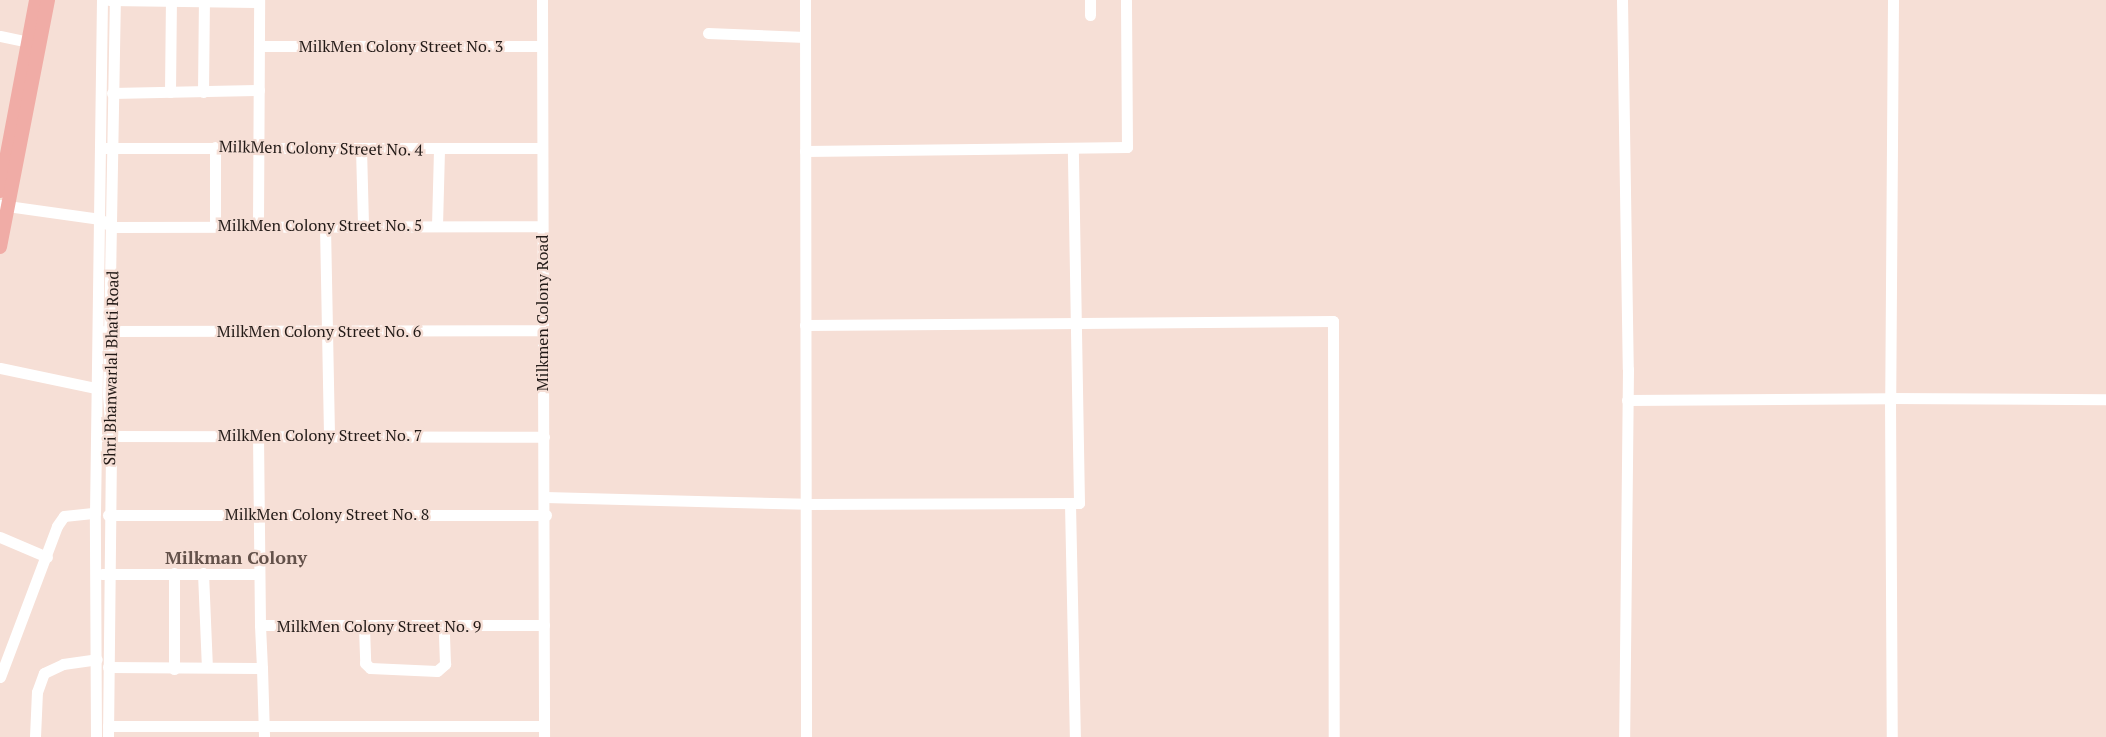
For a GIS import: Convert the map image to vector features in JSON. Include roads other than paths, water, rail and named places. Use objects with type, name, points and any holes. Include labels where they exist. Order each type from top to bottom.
[{"type":"main road","points":[[0,191],[36,0]]},
{"type":"main road","points":[[0,247],[3,206],[48,0]]},
{"type":"street","points":[[102,0],[204,3],[259,1],[260,147],[258,224]]},
{"type":"street","name":"Shri Bhanwarlal Bhati Road","points":[[96,737],[96,388],[102,0]]},
{"type":"street","name":"Shri Bhanwarlal Bhati Road","points":[[108,732],[112,94],[115,0]]},
{"type":"street","name":"Milkmen Colony Road","points":[[542,0],[541,330],[546,515],[544,731]]},
{"type":"street","points":[[805,0],[806,737]]},
{"type":"street","points":[[1090,0],[1090,15]]},
{"type":"street","points":[[805,151],[1127,147],[1126,0]]},
{"type":"street","points":[[1622,0],[1627,400],[1624,737]]},
{"type":"street","points":[[1892,737],[1890,398],[1893,0]]},
{"type":"street","points":[[170,92],[171,2]]},
{"type":"street","points":[[203,92],[204,3]]},
{"type":"street","points":[[708,33],[805,37]]},
{"type":"street","points":[[0,36],[29,42]]},
{"type":"street","name":"MilkMen Colony Street No. 3","points":[[259,46],[542,46]]},
{"type":"street","points":[[112,94],[259,90]]},
{"type":"street","points":[[215,147],[215,224]]},
{"type":"street","name":"MilkMen Colony Street No. 4","points":[[101,148],[260,147],[439,150],[542,148]]},
{"type":"street","points":[[361,148],[363,225]]},
{"type":"street","points":[[545,497],[806,504],[1079,503],[1073,148]]},
{"type":"street","points":[[437,226],[439,150]]},
{"type":"street","points":[[3,206],[100,218],[112,227]]},
{"type":"street","name":"MilkMen Colony Street No. 5","points":[[112,227],[215,224],[542,226]]},
{"type":"street","points":[[325,226],[328,434]]},
{"type":"street","points":[[805,325],[1077,325],[1333,321],[1334,737]]},
{"type":"street","name":"MilkMen Colony Street No. 6","points":[[98,331],[541,330]]},
{"type":"street","points":[[0,368],[96,388]]},
{"type":"street","points":[[1627,400],[2106,399]]},
{"type":"street","points":[[258,434],[260,625]]},
{"type":"street","name":"MilkMen Colony Street No. 7","points":[[97,436],[328,434],[544,437]]},
{"type":"street","points":[[1070,504],[1075,737]]},
{"type":"street","points":[[0,677],[47,557],[57,526],[64,516],[95,513]]},
{"type":"street","name":"MilkMen Colony Street No. 8","points":[[108,515],[546,515]]},
{"type":"street","points":[[0,537],[47,557]]},
{"type":"street","points":[[174,573],[174,669]]},
{"type":"street","points":[[203,573],[207,667]]},
{"type":"street","points":[[96,574],[258,574]]},
{"type":"street","name":"MilkMen Colony Street No. 9","points":[[264,731],[260,625],[364,627],[544,625]]},
{"type":"street","points":[[364,627],[365,663],[370,668],[437,671],[445,664],[444,626]]},
{"type":"street","points":[[35,737],[37,692],[44,673],[64,664],[97,659]]},
{"type":"street","points":[[108,667],[174,669],[207,667],[262,668]]},
{"type":"street","points":[[108,732],[544,731]]},
{"type":"district","name":"Milkman Colony","points":[[236,557]]}]
